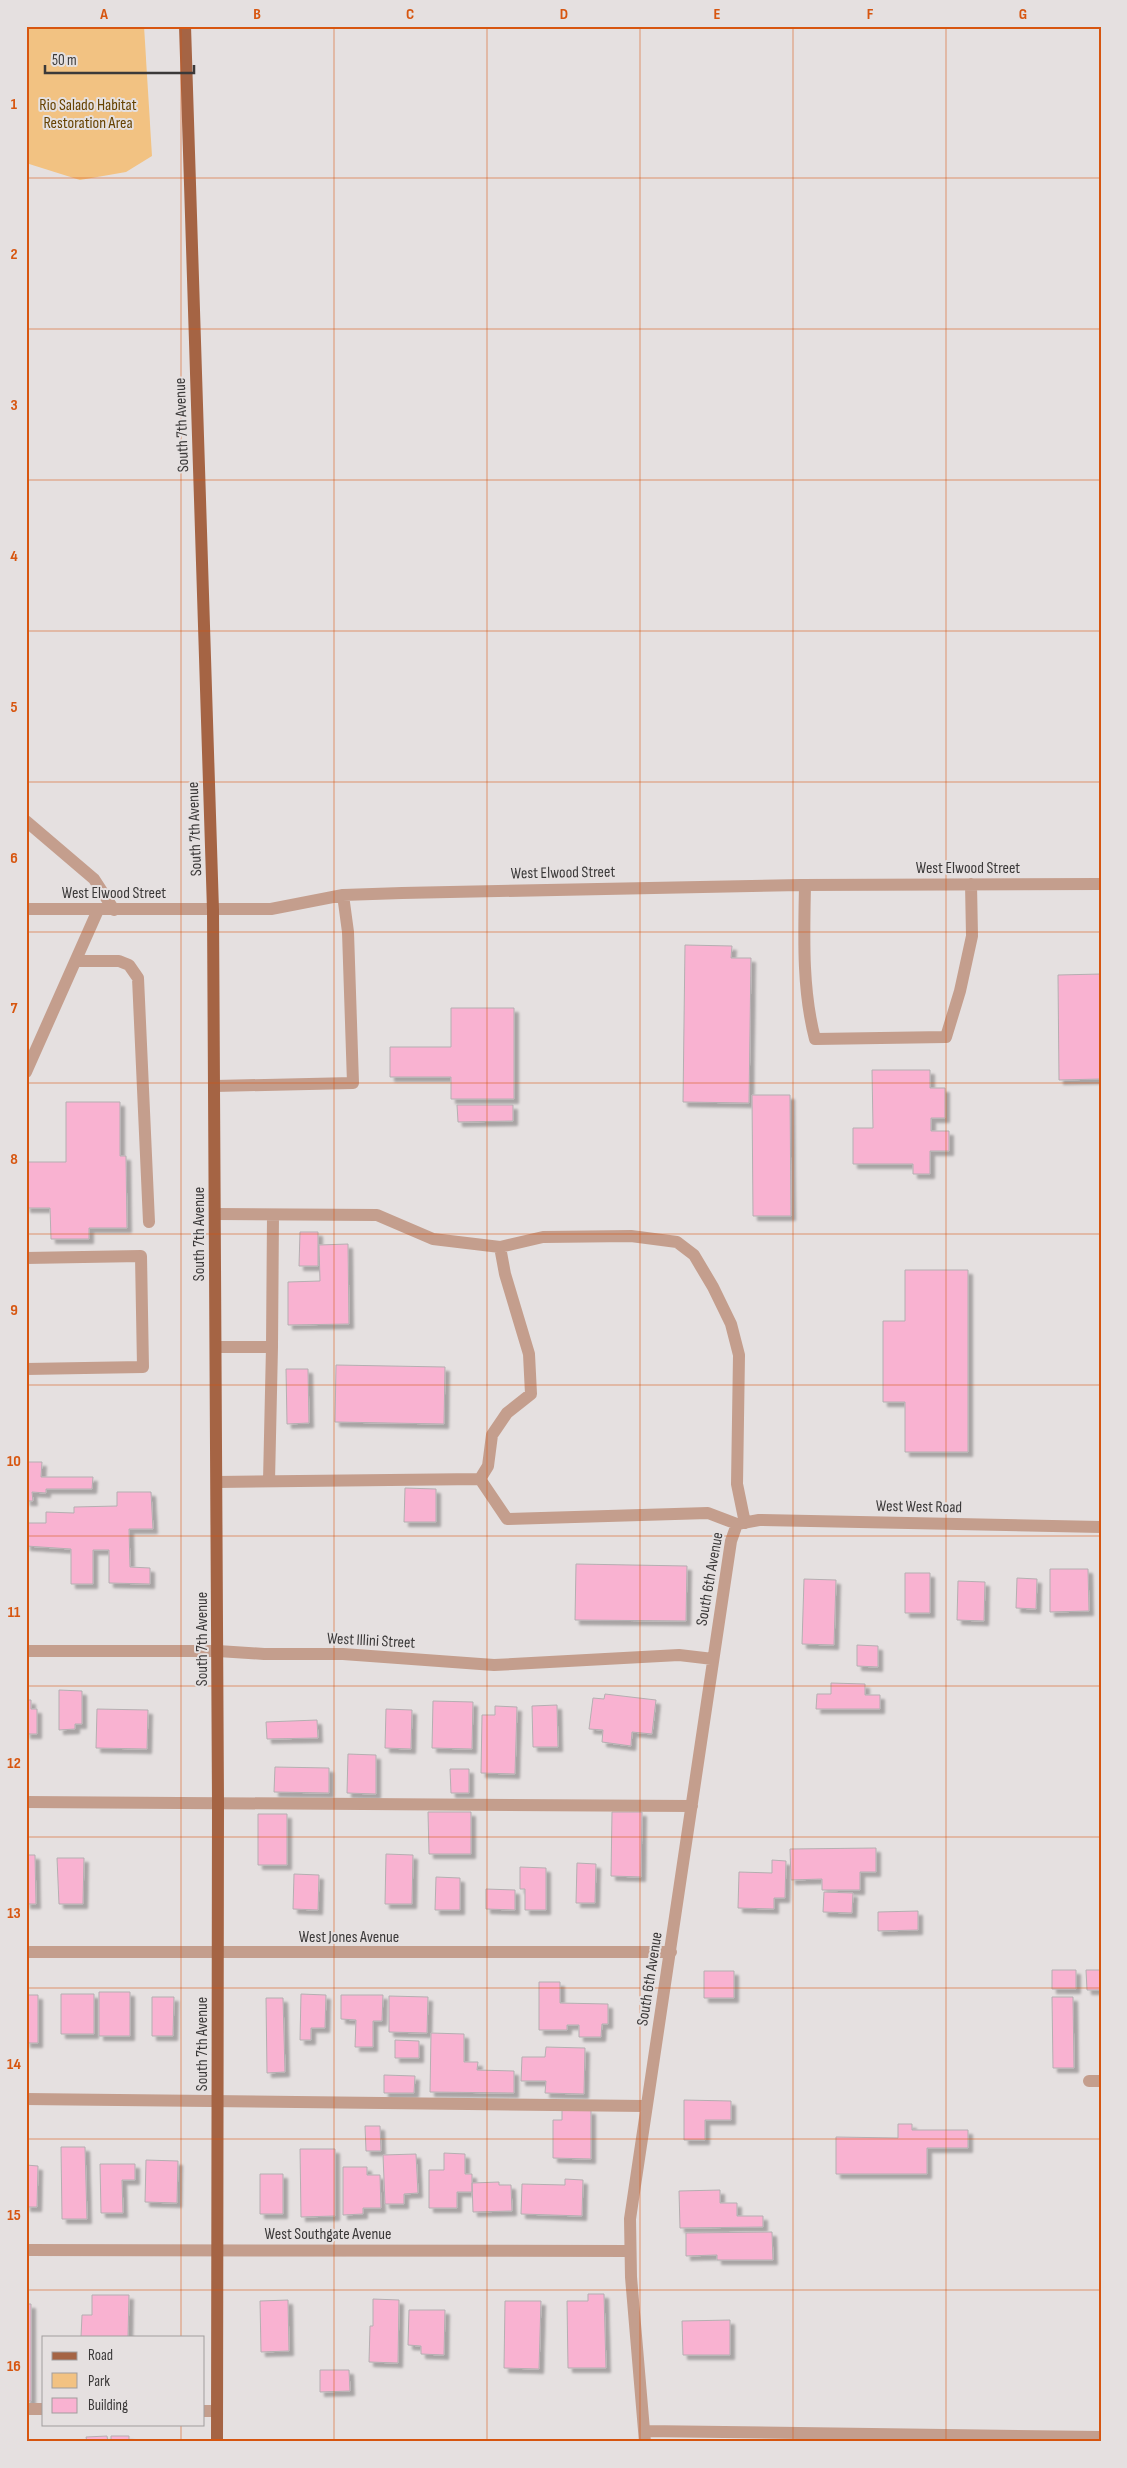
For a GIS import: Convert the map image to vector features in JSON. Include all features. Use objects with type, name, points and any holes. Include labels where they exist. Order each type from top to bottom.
[{"type":"main road","name":"South 7th Avenue","points":[[185,26],[213,910],[218,1651],[217,2442]]},
{"type":"street","points":[[26,821],[94,879],[114,910]]},
{"type":"street","points":[[805,885],[804,934],[808,1013],[815,1039],[946,1037],[960,991],[972,936],[971,884]]},
{"type":"street","name":"West Elwood Street","points":[[26,909],[270,909],[344,895],[805,885],[1101,884]]},
{"type":"street","points":[[214,1086],[353,1083],[348,932],[344,895]]},
{"type":"street","points":[[26,1072],[98,910]]},
{"type":"street","points":[[76,961],[119,961],[129,965],[138,978],[148,1222]]},
{"type":"street","points":[[216,1214],[377,1215],[433,1239],[500,1247],[543,1237],[630,1236],[677,1242],[694,1255],[713,1287],[731,1324],[739,1355],[737,1484],[741,1524],[708,1513],[507,1519],[480,1479]]},
{"type":"street","points":[[269,1482],[273,1215]]},
{"type":"street","points":[[480,1479],[488,1466],[492,1435],[507,1413],[531,1394],[529,1354],[505,1274],[500,1247]]},
{"type":"street","points":[[26,1258],[141,1256],[143,1367],[26,1369]]},
{"type":"street","points":[[216,1346],[272,1346]]},
{"type":"street","points":[[217,1482],[480,1479]]},
{"type":"street","name":"West West Road","points":[[741,1524],[759,1520],[1101,1526]]},
{"type":"street","name":"South 6th Avenue","points":[[645,2436],[630,2277],[630,2219],[645,2106],[671,1952],[731,1541],[741,1524]]},
{"type":"street","name":"West Illini Street","points":[[26,1651],[218,1651],[264,1654],[344,1654],[494,1665],[678,1655],[714,1659]]},
{"type":"street","points":[[26,1802],[692,1806]]},
{"type":"street","name":"West Jones Avenue","points":[[26,1952],[218,1954],[671,1952]]},
{"type":"street","points":[[26,2099],[645,2106]]},
{"type":"street","name":"West Southgate Avenue","points":[[26,2250],[630,2251]]},
{"type":"street","points":[[26,2409],[42,2410]]},
{"type":"street","points":[[205,2411],[217,2411]]},
{"type":"street","points":[[645,2436],[1101,2437]]},
{"type":"green space","name":"Rio Salado Habitat Restoration Area","points":[[26,26],[144,26],[152,156],[126,172],[80,180],[26,163]]},
{"type":"building","points":[[685,945],[732,946],[731,958],[751,958],[749,1103],[683,1102]]},
{"type":"building","points":[[1101,974],[1101,1079],[1059,1080],[1058,975]]},
{"type":"building","points":[[451,1008],[514,1008],[514,1099],[451,1099],[451,1077],[390,1077],[390,1047],[451,1047]]},
{"type":"building","points":[[872,1070],[930,1070],[930,1088],[945,1088],[945,1118],[931,1118],[931,1131],[949,1131],[949,1151],[930,1151],[930,1174],[913,1174],[913,1164],[853,1164],[853,1128],[873,1128]]},
{"type":"building","points":[[752,1095],[790,1095],[791,1216],[753,1216]]},
{"type":"building","points":[[66,1102],[120,1102],[120,1156],[126,1156],[127,1228],[89,1228],[89,1239],[51,1239],[50,1208],[26,1208],[26,1162],[66,1162]]},
{"type":"building","points":[[457,1105],[513,1105],[513,1121],[458,1122]]},
{"type":"building","points":[[300,1232],[318,1232],[318,1266],[299,1266]]},
{"type":"building","points":[[348,1244],[349,1324],[288,1325],[288,1282],[320,1281],[319,1245]]},
{"type":"building","points":[[905,1270],[968,1270],[968,1452],[905,1452],[905,1402],[883,1402],[883,1321],[905,1321]]},
{"type":"building","points":[[336,1365],[445,1367],[444,1424],[335,1422]]},
{"type":"building","points":[[286,1369],[308,1369],[309,1423],[287,1424]]},
{"type":"building","points":[[26,1462],[42,1462],[41,1477],[93,1477],[92,1489],[46,1489],[46,1493],[32,1492],[33,1501],[26,1501]]},
{"type":"building","points":[[405,1488],[436,1489],[436,1522],[404,1522]]},
{"type":"building","points":[[117,1492],[151,1492],[153,1529],[129,1529],[130,1567],[150,1568],[150,1584],[109,1583],[109,1550],[93,1550],[93,1584],[71,1584],[71,1549],[26,1546],[26,1523],[46,1523],[46,1512],[74,1513],[74,1507],[117,1506]]},
{"type":"building","points":[[576,1564],[687,1566],[686,1621],[575,1620]]},
{"type":"building","points":[[1050,1569],[1088,1569],[1089,1611],[1050,1612]]},
{"type":"building","points":[[905,1573],[930,1573],[930,1613],[905,1613]]},
{"type":"building","points":[[1017,1578],[1037,1579],[1036,1609],[1016,1608]]},
{"type":"building","points":[[804,1579],[836,1580],[834,1645],[802,1644]]},
{"type":"building","points":[[958,1581],[985,1582],[984,1621],[957,1620]]},
{"type":"building","points":[[857,1645],[878,1646],[878,1667],[857,1666]]},
{"type":"building","points":[[831,1683],[865,1684],[865,1695],[880,1695],[880,1709],[816,1709],[817,1694],[831,1694]]},
{"type":"building","points":[[59,1690],[82,1691],[82,1724],[75,1724],[75,1729],[59,1730]]},
{"type":"building","points":[[605,1694],[656,1700],[652,1734],[632,1732],[631,1746],[602,1742],[603,1730],[589,1729],[593,1698],[604,1699]]},
{"type":"building","points":[[26,1700],[31,1700],[31,1709],[37,1709],[37,1734],[26,1734]]},
{"type":"building","points":[[433,1701],[473,1702],[472,1749],[432,1748]]},
{"type":"building","points":[[557,1705],[558,1747],[533,1747],[532,1706]]},
{"type":"building","points":[[495,1706],[517,1707],[515,1774],[481,1773],[482,1715],[495,1715]]},
{"type":"building","points":[[97,1709],[148,1710],[147,1749],[96,1748]]},
{"type":"building","points":[[386,1709],[412,1710],[411,1749],[385,1748]]},
{"type":"building","points":[[317,1720],[318,1738],[267,1739],[266,1722]]},
{"type":"building","points":[[348,1754],[376,1755],[376,1794],[347,1793]]},
{"type":"building","points":[[275,1767],[329,1768],[329,1793],[274,1792]]},
{"type":"building","points":[[450,1769],[469,1769],[469,1793],[451,1793]]},
{"type":"building","points":[[428,1812],[471,1812],[471,1854],[429,1854]]},
{"type":"building","points":[[612,1812],[642,1812],[641,1877],[611,1876]]},
{"type":"building","points":[[258,1814],[287,1814],[287,1865],[258,1865]]},
{"type":"building","points":[[876,1848],[876,1872],[860,1872],[860,1890],[822,1890],[822,1879],[791,1880],[790,1849]]},
{"type":"building","points":[[386,1854],[413,1855],[412,1904],[385,1904]]},
{"type":"building","points":[[26,1855],[35,1855],[36,1904],[26,1904]]},
{"type":"building","points":[[57,1858],[84,1858],[83,1904],[59,1904]]},
{"type":"building","points":[[772,1860],[786,1861],[785,1898],[774,1898],[774,1909],[738,1908],[739,1872],[772,1873]]},
{"type":"building","points":[[577,1863],[596,1864],[595,1903],[576,1903]]},
{"type":"building","points":[[520,1867],[546,1868],[546,1910],[525,1910],[525,1889],[520,1889]]},
{"type":"building","points":[[294,1874],[319,1875],[318,1910],[293,1909]]},
{"type":"building","points":[[436,1877],[460,1878],[460,1910],[435,1910]]},
{"type":"building","points":[[486,1889],[515,1890],[515,1910],[486,1909]]},
{"type":"building","points":[[824,1892],[853,1893],[852,1913],[823,1912]]},
{"type":"building","points":[[918,1911],[918,1930],[878,1931],[878,1912]]},
{"type":"building","points":[[1052,1970],[1076,1970],[1076,1989],[1052,1989]]},
{"type":"building","points":[[1086,1970],[1101,1970],[1101,1990],[1087,1990]]},
{"type":"building","points":[[704,1971],[734,1971],[734,1998],[704,1998]]},
{"type":"building","points":[[539,1982],[560,1982],[560,2003],[608,2004],[608,2024],[602,2024],[601,2037],[579,2037],[579,2025],[567,2025],[567,2030],[539,2030]]},
{"type":"building","points":[[99,1992],[130,1992],[130,2036],[99,2036]]},
{"type":"building","points":[[61,1994],[94,1994],[94,2034],[61,2034]]},
{"type":"building","points":[[301,1994],[326,1995],[325,2028],[311,2028],[311,2040],[300,2040]]},
{"type":"building","points":[[26,1995],[38,1995],[38,2043],[26,2043]]},
{"type":"building","points":[[341,1995],[383,1995],[382,2021],[373,2021],[373,2047],[355,2047],[356,2020],[341,2019]]},
{"type":"building","points":[[389,1996],[428,1997],[427,2033],[389,2032]]},
{"type":"building","points":[[152,1997],[174,1997],[173,2036],[152,2036]]},
{"type":"building","points":[[1052,1997],[1073,1997],[1074,2068],[1053,2068]]},
{"type":"building","points":[[266,1998],[283,1998],[285,2072],[267,2073]]},
{"type":"building","points":[[431,2033],[464,2034],[464,2062],[478,2062],[477,2070],[514,2071],[514,2093],[430,2092]]},
{"type":"building","points":[[395,2040],[419,2041],[419,2058],[395,2058]]},
{"type":"building","points":[[546,2047],[585,2048],[584,2094],[545,2093],[546,2081],[521,2081],[522,2057],[545,2057]]},
{"type":"building","points":[[384,2075],[415,2076],[414,2093],[384,2093]]},
{"type":"building","points":[[684,2100],[731,2101],[731,2120],[705,2120],[705,2140],[684,2140]]},
{"type":"building","points":[[562,2110],[591,2110],[591,2159],[553,2158],[553,2120],[562,2120]]},
{"type":"building","points":[[898,2124],[912,2124],[912,2130],[968,2130],[968,2148],[927,2148],[927,2174],[836,2174],[836,2137],[898,2138]]},
{"type":"building","points":[[365,2126],[380,2126],[381,2151],[366,2151]]},
{"type":"building","points":[[61,2147],[85,2147],[87,2219],[62,2219]]},
{"type":"building","points":[[300,2149],[335,2149],[335,2216],[301,2217]]},
{"type":"building","points":[[444,2153],[465,2154],[465,2174],[472,2174],[472,2192],[457,2192],[457,2208],[429,2208],[429,2170],[444,2170]]},
{"type":"building","points":[[416,2154],[418,2193],[404,2194],[404,2204],[385,2204],[383,2155]]},
{"type":"building","points":[[146,2160],[178,2161],[177,2203],[145,2202]]},
{"type":"building","points":[[100,2164],[135,2164],[135,2180],[122,2180],[123,2213],[101,2213]]},
{"type":"building","points":[[26,2165],[38,2166],[37,2207],[26,2207]]},
{"type":"building","points":[[343,2167],[367,2167],[367,2175],[380,2175],[381,2208],[363,2208],[363,2214],[343,2215]]},
{"type":"building","points":[[260,2174],[283,2174],[283,2214],[260,2214]]},
{"type":"building","points":[[565,2179],[583,2180],[582,2216],[521,2214],[522,2184],[565,2185]]},
{"type":"building","points":[[499,2182],[499,2185],[511,2185],[512,2211],[473,2212],[472,2183]]},
{"type":"building","points":[[720,2190],[720,2203],[737,2203],[737,2216],[763,2216],[763,2227],[680,2228],[679,2191]]},
{"type":"building","points":[[772,2232],[773,2260],[717,2260],[717,2255],[686,2256],[686,2233]]},
{"type":"building","points":[[588,2294],[604,2294],[606,2368],[568,2368],[567,2301],[588,2301]]},
{"type":"building","points":[[92,2295],[129,2295],[128,2336],[81,2336],[82,2315],[92,2315]]},
{"type":"building","points":[[373,2299],[399,2300],[398,2363],[369,2362],[370,2326],[373,2326]]},
{"type":"building","points":[[288,2300],[289,2351],[261,2352],[260,2301]]},
{"type":"building","points":[[505,2301],[541,2301],[539,2369],[504,2368]]},
{"type":"building","points":[[26,2304],[31,2304],[31,2401],[26,2401]]},
{"type":"building","points":[[409,2310],[445,2310],[444,2355],[421,2354],[421,2346],[408,2345]]},
{"type":"building","points":[[730,2320],[730,2355],[683,2355],[682,2321]]},
{"type":"building","points":[[320,2370],[349,2370],[350,2391],[320,2392]]},
{"type":"building","points":[[107,2436],[108,2442],[87,2442],[86,2437]]},
{"type":"building","points":[[111,2436],[129,2436],[129,2442],[111,2442]]}]
